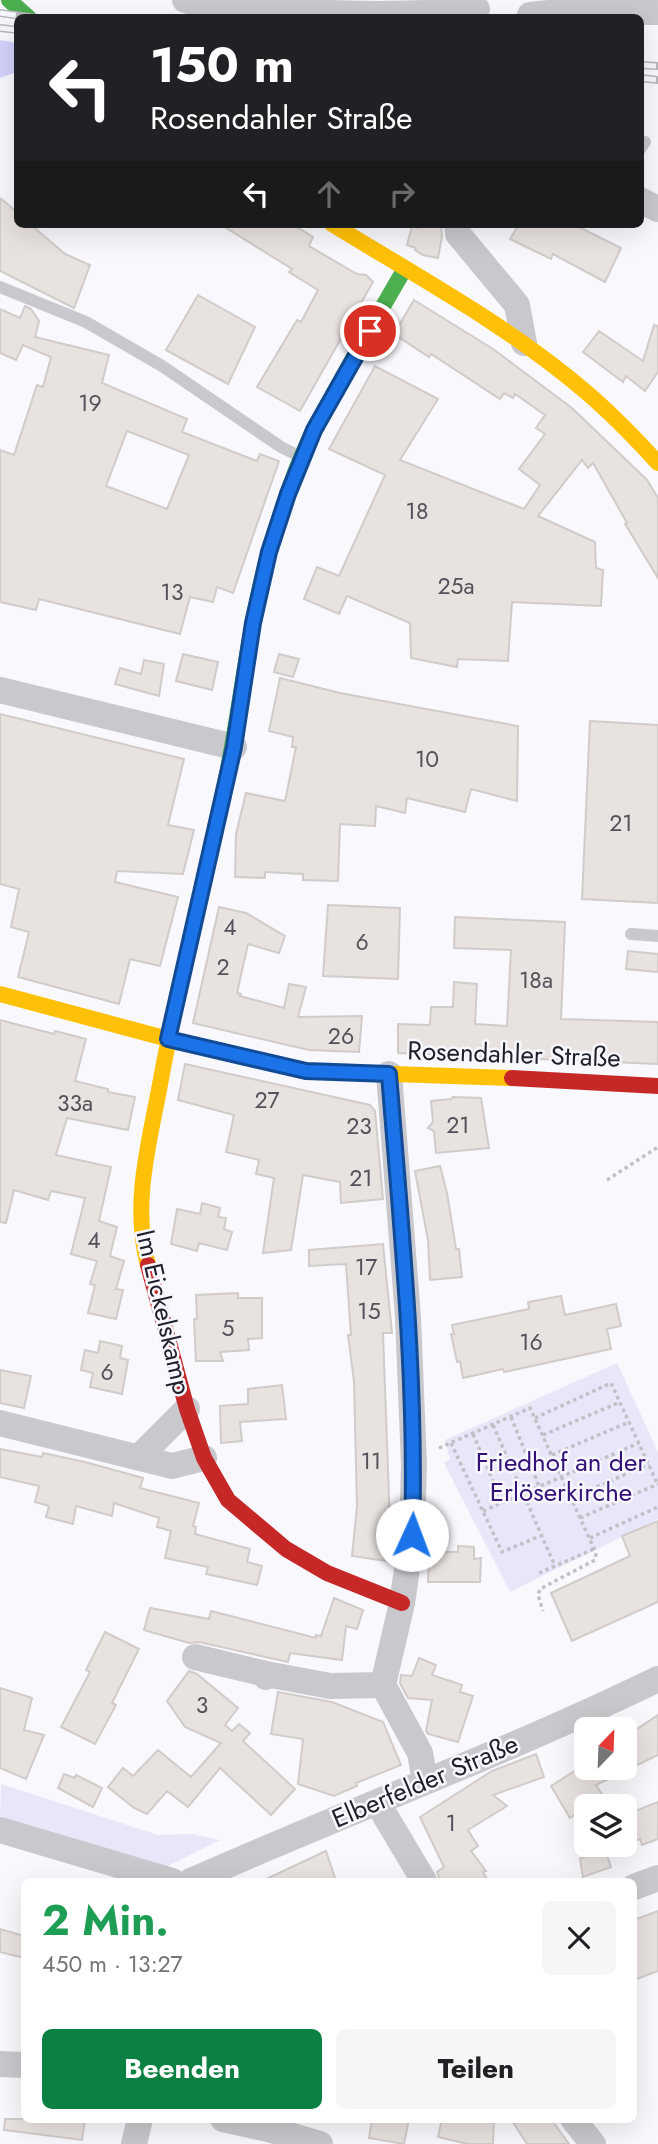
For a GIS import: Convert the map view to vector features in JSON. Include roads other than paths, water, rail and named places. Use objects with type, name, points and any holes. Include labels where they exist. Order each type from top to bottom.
[{"type":"street","points":[[405,14],[433,0]]},
{"type":"street","points":[[589,0],[628,12]]},
{"type":"street","points":[[189,1],[245,10],[288,6],[390,14]]},
{"type":"street","points":[[416,14],[479,9]]},
{"type":"street","points":[[532,11],[658,12]]},
{"type":"street","points":[[338,228],[524,343],[575,380],[617,416],[658,463]]},
{"type":"street","points":[[457,228],[458,234],[517,305],[524,343]]},
{"type":"street","name":"Im Eickelskamp","points":[[402,1603],[327,1573],[286,1549],[228,1500],[204,1458],[187,1409],[145,1255],[141,1209],[143,1174],[168,1039],[234,747],[253,623],[269,552],[314,430],[404,270]]},
{"type":"street","points":[[0,690],[234,747]]},
{"type":"street","name":"Rosendahler Straße","points":[[0,994],[168,1039],[306,1071],[658,1086]]},
{"type":"street","points":[[389,1074],[408,1317],[414,1465],[412,1535],[402,1603],[383,1685],[419,1754],[425,1781]]},
{"type":"street","points":[[139,1457],[187,1409]]},
{"type":"street","points":[[0,1423],[172,1466],[204,1458]]},
{"type":"street","points":[[195,1657],[266,1676],[330,1686],[383,1685]]},
{"type":"street","name":"Elberfelder Straße","points":[[198,1878],[603,1706],[658,1679]]},
{"type":"street","points":[[377,1802],[422,1878]]},
{"type":"street","points":[[0,1830],[162,1878]]},
{"type":"street","points":[[637,1886],[658,1878]]},
{"type":"street","points":[[0,2064],[21,2065]]},
{"type":"street","points":[[134,2144],[139,2123]]},
{"type":"street","points":[[241,2123],[320,2144]]},
{"type":"street","points":[[576,2123],[593,2144]]},
{"type":"lane","points":[[0,287],[86,322],[162,366],[281,447],[303,457]]},
{"type":"lane","points":[[631,933],[658,936]]},
{"type":"railway","points":[[0,13],[14,15]]},
{"type":"railway","points":[[0,28],[14,30]]},
{"type":"railway","points":[[644,65],[658,66]]},
{"type":"railway","points":[[644,78],[658,80]]},
{"type":"park label","name":"Friedhof an der Erlöserkirche","points":[[561,1477]]}]
